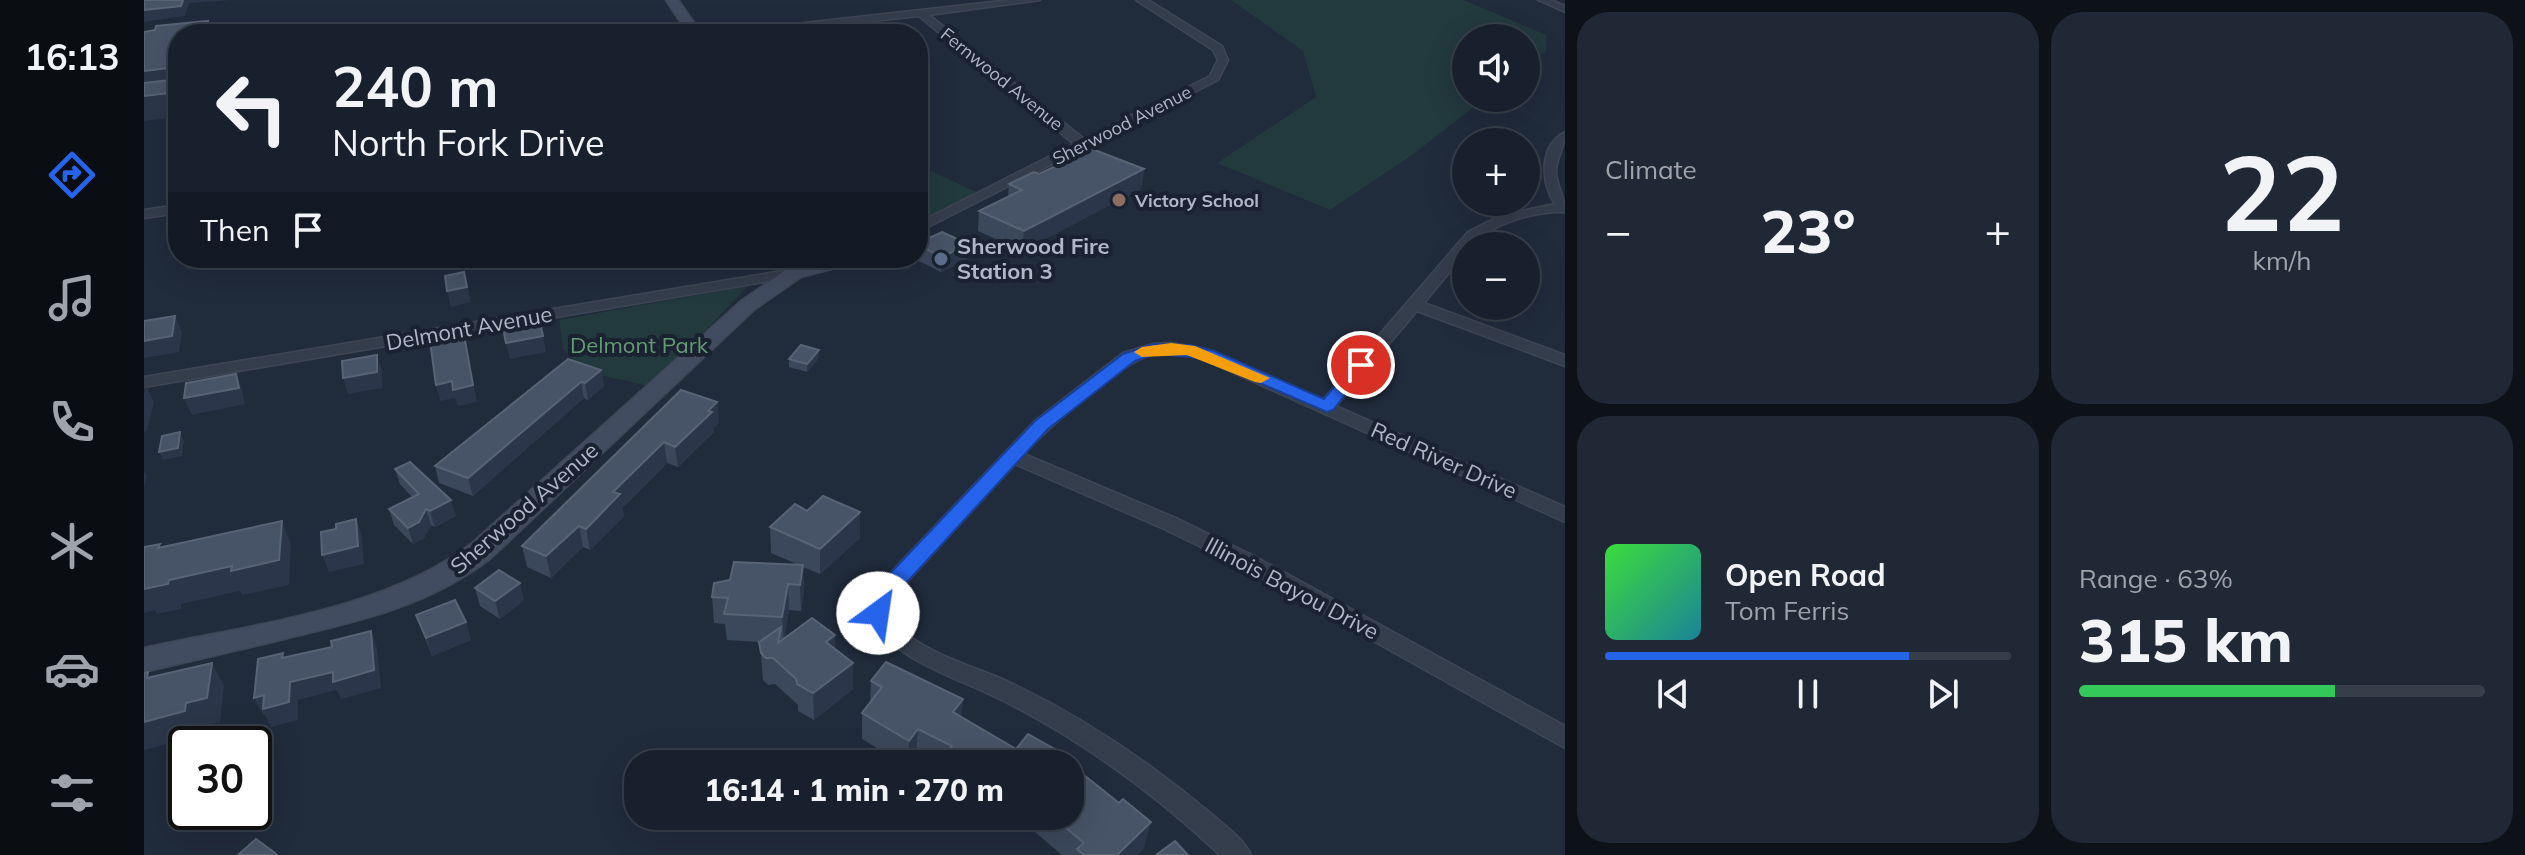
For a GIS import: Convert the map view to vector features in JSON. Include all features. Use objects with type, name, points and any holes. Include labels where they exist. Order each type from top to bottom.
[{"type":"street","points":[[672,0],[688,24]]},
{"type":"street","points":[[822,24],[1035,0]]},
{"type":"street","name":"Sherwood Avenue","points":[[928,223],[1205,84],[1222,67],[1222,54],[1212,42],[1141,0]]},
{"type":"street","points":[[1543,0],[1565,9]]},
{"type":"street","name":"Fernwood Avenue","points":[[921,13],[1083,145]]},
{"type":"street","points":[[1327,406],[1473,235],[1512,216],[1564,208],[1550,183],[1549,168],[1551,156],[1565,136]]},
{"type":"street","points":[[144,214],[168,210]]},
{"type":"street","name":"Sherwood Avenue","points":[[144,660],[369,609],[426,587],[456,570],[481,551],[748,305],[794,273],[813,268]]},
{"type":"street","name":"Delmont Avenue","points":[[144,382],[794,273]]},
{"type":"street","points":[[1413,304],[1565,361]]},
{"type":"street","name":"Red River Drive","points":[[1238,855],[1192,810],[1116,755],[993,684],[915,651],[884,626],[878,613],[885,592],[1010,455],[1041,425],[1129,357],[1153,349],[1180,349],[1208,355],[1327,406],[1565,515]]},
{"type":"street","name":"Illinois Bayou Drive","points":[[1010,455],[1171,524],[1245,560],[1565,738]]},
{"type":"green space","points":[[1231,0],[1464,0],[1520,24],[1452,24],[1452,112],[1467,112],[1411,156],[1330,210],[1217,163],[1316,97],[1303,51]]},
{"type":"green space","points":[[1540,32],[1546,35],[1546,51],[1540,56]]},
{"type":"green space","points":[[928,170],[983,195],[928,221]]},
{"type":"green space","name":"Delmont Park","points":[[748,286],[652,387],[587,372],[563,349],[559,320]]},
{"type":"building","points":[[144,0],[183,0],[181,6],[144,10]]},
{"type":"building","points":[[208,21],[207,24],[177,24]]},
{"type":"building","points":[[168,25],[168,68],[144,71],[144,32],[155,30],[156,26]]},
{"type":"building","points":[[168,80],[168,93],[144,96],[144,83]]},
{"type":"building","points":[[1092,149],[1144,169],[1024,231],[979,211],[1022,190],[1009,184],[1034,172],[1039,174]]},
{"type":"building","points":[[942,232],[968,244],[942,257],[928,250],[928,238]]},
{"type":"building","points":[[464,272],[467,287],[447,291],[445,276]]},
{"type":"building","points":[[175,316],[172,336],[144,341],[144,321]]},
{"type":"building","points":[[540,322],[543,336],[506,343],[503,328]]},
{"type":"building","points":[[464,335],[473,385],[453,390],[452,381],[436,385],[430,341]]},
{"type":"building","points":[[801,345],[819,350],[807,364],[789,359]]},
{"type":"building","points":[[377,355],[377,372],[343,378],[342,361]]},
{"type":"building","points":[[568,359],[601,370],[585,383],[581,382],[468,478],[435,466]]},
{"type":"building","points":[[236,374],[239,388],[184,398],[186,383]]},
{"type":"building","points":[[681,390],[717,402],[708,411],[712,412],[675,447],[664,442],[613,492],[620,494],[586,529],[579,526],[546,556],[522,546]]},
{"type":"building","points":[[180,432],[178,448],[159,452],[162,436]]},
{"type":"building","points":[[410,462],[451,500],[430,511],[426,509],[419,522],[408,528],[389,509],[419,494],[395,469]]},
{"type":"building","points":[[823,496],[860,512],[820,549],[770,527],[795,504],[807,511]]},
{"type":"building","points":[[356,519],[358,546],[322,555],[321,532],[336,529],[336,524]]},
{"type":"building","points":[[282,521],[279,560],[231,571],[232,566],[144,589],[144,547],[160,544],[158,548]]},
{"type":"building","points":[[734,562],[803,565],[800,585],[788,584],[782,617],[724,614],[728,598],[712,597],[714,583],[730,580]]},
{"type":"building","points":[[499,570],[520,583],[495,601],[475,588]]},
{"type":"building","points":[[455,600],[466,622],[426,638],[416,615]]},
{"type":"building","points":[[812,618],[835,635],[826,642],[853,663],[813,693],[797,684],[796,679],[773,658],[766,658],[761,653],[759,642],[781,627],[778,643]]},
{"type":"building","points":[[371,631],[374,670],[333,682],[333,672],[290,682],[289,702],[263,709],[264,695],[254,698],[258,659],[283,653],[282,658],[332,647],[331,641]]},
{"type":"building","points":[[886,662],[963,699],[953,712],[1016,749],[1028,734],[1056,750],[949,750],[952,746],[918,729],[909,741],[862,713],[882,687],[871,681]]},
{"type":"building","points":[[212,663],[207,698],[186,703],[185,711],[144,722],[144,673],[148,672],[147,678]]},
{"type":"building","points":[[1084,775],[1119,803],[1123,799],[1151,822],[1117,855],[1084,855],[1077,849],[1084,843],[1069,830],[1084,830]]},
{"type":"building","points":[[256,839],[275,853],[277,855],[238,855]]},
{"type":"building","points":[[1175,841],[1188,855],[1156,855]]},
{"type":"slow traffic","points":[[1142,352],[1171,348],[1190,350],[1261,378]]},
{"type":"place","name":"Victory School","points":[[1119,200]]},
{"type":"place","name":"Sherwood Fire Station 3","points":[[941,259]]},
{"type":"route","points":[[878,613],[885,592],[1010,455],[1041,425],[1129,357],[1153,349],[1190,350],[1327,406],[1361,365]]}]
